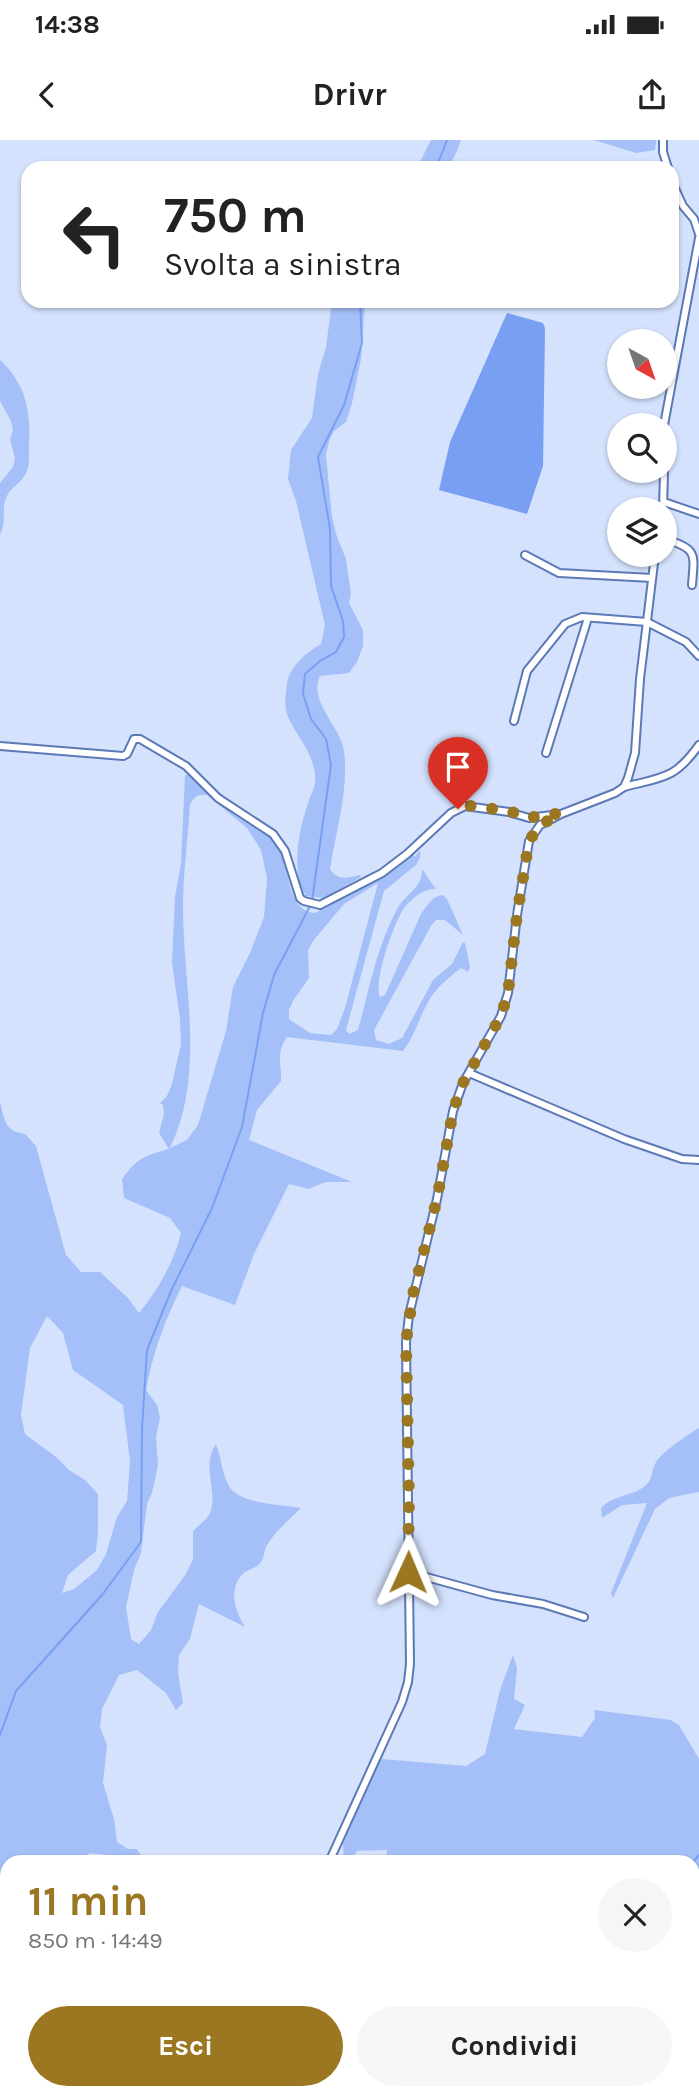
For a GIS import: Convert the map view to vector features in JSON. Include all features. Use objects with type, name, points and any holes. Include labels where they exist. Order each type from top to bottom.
[{"type":"street","points":[[663,140],[666,161]]},
{"type":"street","points":[[666,413],[699,236],[694,219],[679,197]]},
{"type":"street","points":[[677,509],[699,514]]},
{"type":"street","points":[[677,544],[687,548],[693,555],[695,561],[692,585]]},
{"type":"street","points":[[525,555],[559,573],[652,578]]},
{"type":"street","points":[[624,787],[631,773],[635,753],[639,678],[653,567]]},
{"type":"street","points":[[514,721],[527,671],[565,624],[582,617],[647,622],[685,642],[699,656]]},
{"type":"street","points":[[546,753],[589,618]]},
{"type":"street","points":[[0,746],[123,757],[133,740],[140,739],[186,766],[218,799],[273,834],[285,851],[298,894],[304,901],[320,905],[382,873],[451,813],[465,806],[509,811],[529,818],[561,814]]},
{"type":"street","points":[[333,1855],[402,1702],[408,1682],[410,1664],[406,1342],[409,1315],[437,1199],[453,1111],[469,1073],[501,1016],[508,993],[529,841],[540,825],[561,814],[593,803],[624,787],[669,775],[681,769],[699,745]]},
{"type":"street","points":[[469,1073],[624,1139],[682,1158],[699,1160]]},
{"type":"street","points":[[408,1572],[584,1617]]},
{"type":"shaded area","points":[[431,140],[461,140],[452,161],[420,161]]},
{"type":"shaded area","points":[[594,140],[656,140],[655,150],[636,153]]},
{"type":"shaded area","points":[[365,308],[361,359],[352,403],[346,422],[334,431],[329,441],[326,455],[332,517],[346,559],[351,594],[349,603],[363,630],[363,646],[349,673],[320,676],[317,686],[322,705],[342,742],[345,765],[343,795],[330,869],[339,877],[361,877],[324,898],[306,896],[298,875],[299,838],[314,786],[315,773],[313,763],[287,714],[285,703],[287,683],[295,665],[321,644],[325,625],[296,501],[288,479],[291,450],[312,418],[331,309]]},
{"type":"shaded area","points":[[507,313],[543,323],[545,328],[543,466],[527,514],[439,490],[450,442]]},
{"type":"shaded area","points":[[0,360],[16,379],[28,409],[29,459],[24,476],[6,498],[0,535],[0,483],[13,467],[15,458],[10,439],[13,430],[11,421],[0,401]]},
{"type":"shaded area","points":[[185,775],[189,775],[233,814],[270,836],[282,854],[294,896],[306,910],[315,913],[412,853],[415,857],[420,850],[416,865],[384,891],[346,1030],[349,1034],[358,1030],[374,968],[390,923],[400,904],[420,881],[422,869],[436,889],[418,895],[400,915],[379,978],[380,997],[385,995],[421,914],[433,899],[443,895],[447,899],[463,935],[445,920],[436,920],[431,926],[374,1030],[376,1040],[389,1044],[402,1038],[433,980],[452,964],[463,942],[470,967],[468,972],[461,968],[433,994],[403,1051],[287,1037],[283,1043],[280,1054],[281,1081],[257,1110],[249,1140],[352,1182],[326,1182],[308,1189],[289,1184],[254,1254],[235,1305],[182,1286],[156,1349],[146,1390],[157,1405],[160,1418],[156,1437],[158,1465],[147,1504],[141,1553],[134,1570],[126,1607],[131,1639],[139,1644],[151,1630],[158,1612],[186,1574],[193,1559],[193,1531],[209,1515],[212,1507],[210,1462],[216,1444],[227,1481],[234,1492],[251,1500],[301,1508],[272,1538],[260,1563],[239,1578],[234,1599],[245,1627],[199,1604],[190,1639],[179,1655],[178,1673],[183,1703],[176,1710],[166,1693],[137,1670],[119,1675],[102,1709],[100,1727],[107,1745],[103,1783],[114,1819],[117,1842],[128,1849],[137,1849],[141,1855],[0,1855],[0,1102],[9,1127],[25,1134],[36,1146],[66,1255],[81,1272],[100,1272],[128,1298],[139,1313],[165,1275],[181,1233],[170,1218],[124,1198],[122,1179],[132,1166],[142,1159],[169,1149],[159,1133],[164,1114],[163,1105],[160,1103],[171,1087],[181,1045],[172,963],[175,896],[181,864]],"holes":[[[199,795],[207,795],[247,828],[261,850],[267,878],[264,917],[233,987],[226,1031],[198,1125],[187,1140],[170,1148],[181,1119],[190,1060],[183,906],[190,805]],[[378,883],[337,1029],[331,1035],[310,1033],[289,1019],[293,1001],[309,978],[308,950],[313,941],[344,904]],[[47,1316],[63,1333],[73,1370],[123,1405],[130,1461],[127,1501],[117,1517],[106,1554],[97,1570],[74,1589],[62,1593],[68,1575],[96,1551],[98,1494],[85,1480],[25,1434],[21,1415],[30,1348]]]},
{"type":"shaded area","points":[[699,1428],[699,1492],[669,1498],[655,1509],[613,1598],[611,1593],[647,1503],[622,1505],[602,1518],[601,1508],[645,1486],[659,1458]]},
{"type":"shaded area","points":[[513,1655],[517,1668],[514,1699],[525,1705],[514,1729],[582,1737],[595,1718],[594,1710],[671,1720],[679,1725],[699,1759],[699,1855],[387,1855],[387,1850],[357,1851],[354,1855],[344,1855],[343,1843],[381,1759],[466,1766],[485,1754],[500,1690]]},
{"type":"waterway","points":[[439,161],[447,140]]},
{"type":"waterway","points":[[312,901],[331,765],[326,739],[311,719],[303,694],[305,674],[336,652],[344,637],[343,621],[331,586],[330,529],[318,457],[344,405],[362,343],[360,308]]},
{"type":"waterway","points":[[0,1735],[16,1691],[102,1595],[141,1542],[142,1429],[147,1350],[171,1291],[212,1208],[242,1127],[263,1013],[274,975],[310,906]]},
{"type":"route","points":[[408,1572],[406,1342],[413,1294],[437,1199],[453,1111],[463,1083],[501,1016],[508,993],[529,841],[540,825],[561,814],[529,818],[509,811],[470,806],[458,809]]}]
